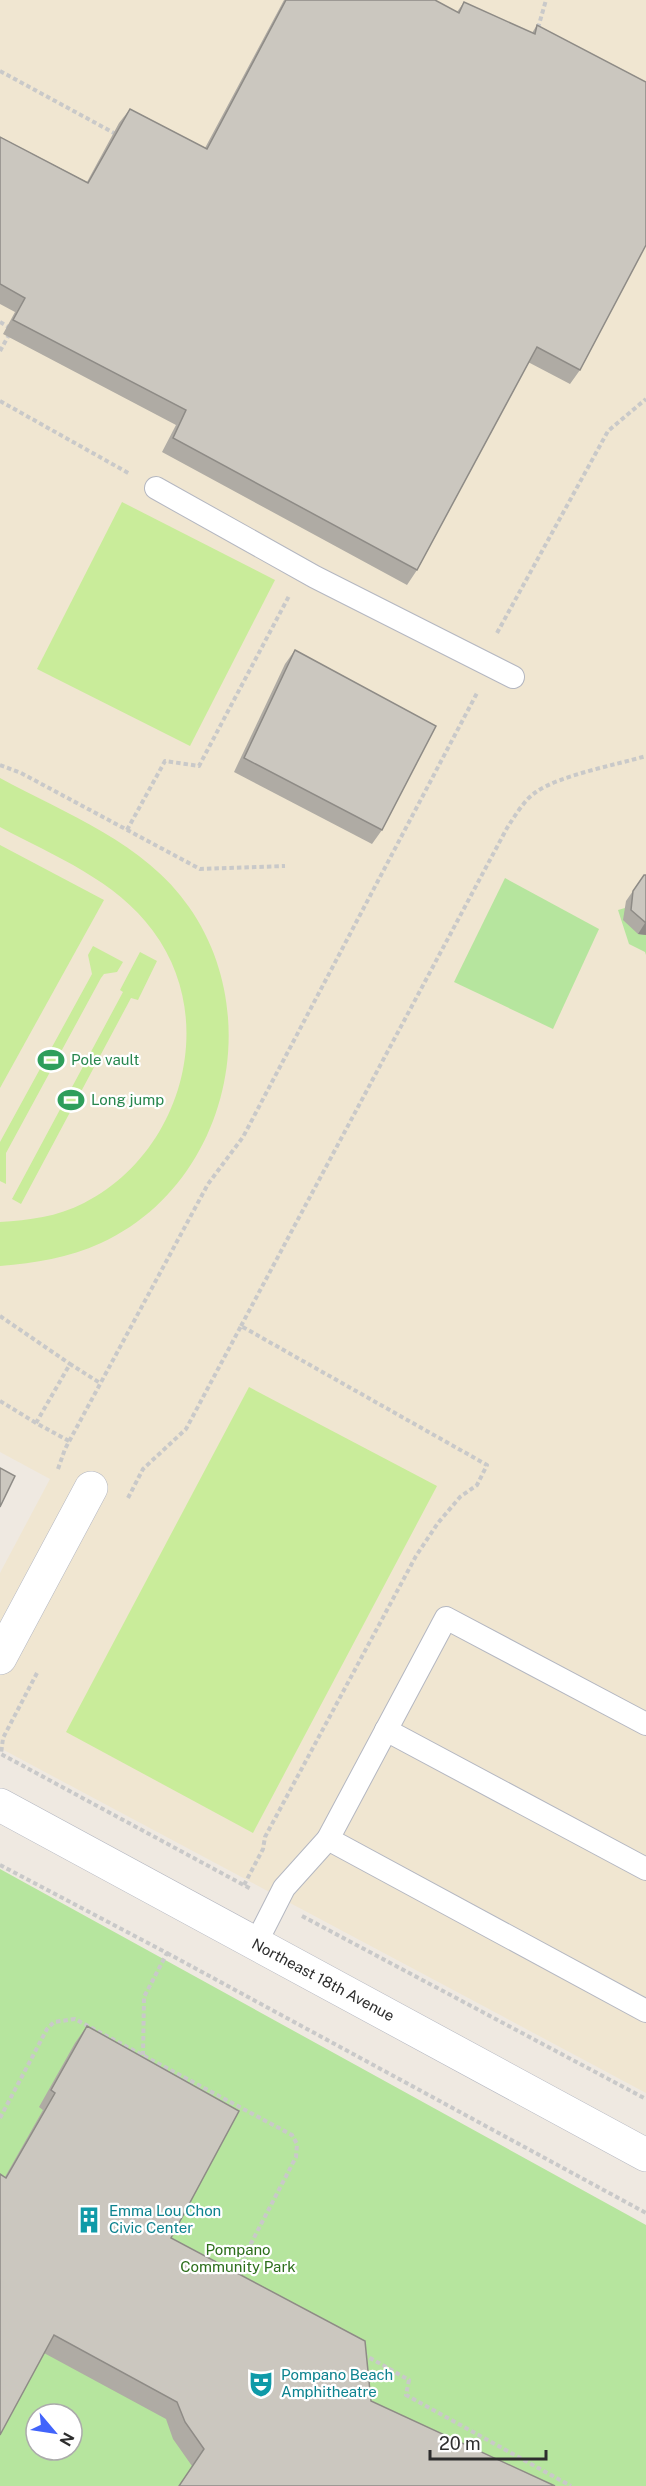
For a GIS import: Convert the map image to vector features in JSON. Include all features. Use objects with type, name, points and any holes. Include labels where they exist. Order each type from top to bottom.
[{"type":"street","points":[[0,1658],[91,1488]]},
{"type":"street","name":"Northeast 18th Avenue","points":[[0,1805],[646,2155]]},
{"type":"lane","points":[[156,488],[302,570],[513,677]]},
{"type":"lane","points":[[256,1943],[284,1888],[328,1839],[446,1618],[646,1724]]},
{"type":"lane","points":[[386,1730],[646,1869]]},
{"type":"lane","points":[[328,1839],[646,2011]]},
{"type":"path","points":[[536,34],[546,0]]},
{"type":"path","points":[[0,71],[114,133]]},
{"type":"path","points":[[0,322],[12,329],[0,351]]},
{"type":"path","points":[[55,1477],[69,1442],[100,1383],[208,1184],[243,1137],[491,666],[492,641],[582,473],[608,431],[646,399]]},
{"type":"path","points":[[0,401],[156,488]]},
{"type":"path","points":[[127,830],[165,761],[199,766],[302,570]]},
{"type":"path","points":[[124,1506],[143,1469],[186,1429],[507,828],[535,792],[553,783],[646,756]]},
{"type":"path","points":[[0,765],[21,773],[200,869],[285,866]]},
{"type":"path","points":[[0,1316],[100,1383]]},
{"type":"path","points":[[241,1326],[487,1465],[477,1485],[460,1497],[438,1523],[416,1556],[265,1838],[263,1849],[244,1885]]},
{"type":"path","points":[[36,1424],[70,1364]]},
{"type":"path","points":[[0,1401],[69,1442]]},
{"type":"path","points":[[42,1664],[3,1738],[0,1756],[646,2099]]},
{"type":"path","points":[[0,1865],[646,2213]]},
{"type":"path","points":[[143,2055],[144,1997],[167,1953]]},
{"type":"path","points":[[0,2118],[54,2022],[75,2019],[292,2135],[297,2144],[296,2157],[231,2282]]},
{"type":"path","points":[[357,2351],[409,2379],[406,2395],[571,2486]]},
{"type":"shaded area","points":[[0,0],[646,0],[646,2093],[0,1748],[0,1573],[50,1479],[0,1452]]},
{"type":"green space","points":[[122,502],[275,580],[190,746],[37,669]]},
{"type":"green space","points":[[0,778],[103,832],[150,865],[171,885],[189,907],[213,951],[226,998],[228,1047],[221,1095],[204,1141],[178,1182],[144,1217],[101,1243],[76,1252],[39,1261],[0,1266],[0,1222],[32,1219],[74,1208],[118,1181],[145,1152],[166,1119],[180,1082],[186,1044],[184,1005],[173,967],[153,931],[138,913],[103,883],[0,827]]},
{"type":"green space","points":[[0,845],[104,900],[0,1088]]},
{"type":"green space","points":[[505,878],[599,929],[553,1029],[454,982]]},
{"type":"green space","points":[[646,902],[646,955],[645,952],[629,944],[618,910]]},
{"type":"green space","name":"Pole vault","points":[[93,946],[123,962],[117,972],[104,974],[101,978],[6,1153],[6,1184],[0,1181],[0,1142],[92,974],[88,955]]},
{"type":"green space","name":"Long jump","points":[[140,952],[157,961],[138,1000],[131,998],[21,1204],[12,1199],[123,992],[120,990]]},
{"type":"green space","points":[[249,1387],[437,1486],[253,1833],[66,1732]]},
{"type":"green space","name":"Pompano Community Park","points":[[0,1869],[646,2225],[646,2486],[0,2486]]},
{"type":"building","points":[[286,0],[435,0],[459,13],[464,2],[535,34],[537,25],[646,82],[646,245],[580,370],[537,347],[417,570],[173,438],[186,410],[13,320],[25,298],[0,284],[0,137],[88,183],[130,109],[207,149]]},
{"type":"building","points":[[295,650],[436,726],[382,830],[244,758]]},
{"type":"building","points":[[646,875],[646,923],[631,910],[633,891]]},
{"type":"building","points":[[0,1468],[15,1476],[0,1507]]},
{"type":"building","points":[[87,2026],[239,2111],[171,2238],[365,2341],[371,2401],[555,2486],[179,2486],[204,2449],[185,2422],[177,2402],[54,2335],[0,2435],[0,2174],[6,2178],[55,2093],[51,2090]]},
{"type":"place","name":"Pole vault","points":[[51,1060]]},
{"type":"place","name":"Long jump","points":[[71,1100]]},
{"type":"place","name":"Emma Lou Chon Civic Center","points":[[89,2220]]},
{"type":"place","name":"Pompano Beach Amphitheatre","points":[[261,2384]]}]
